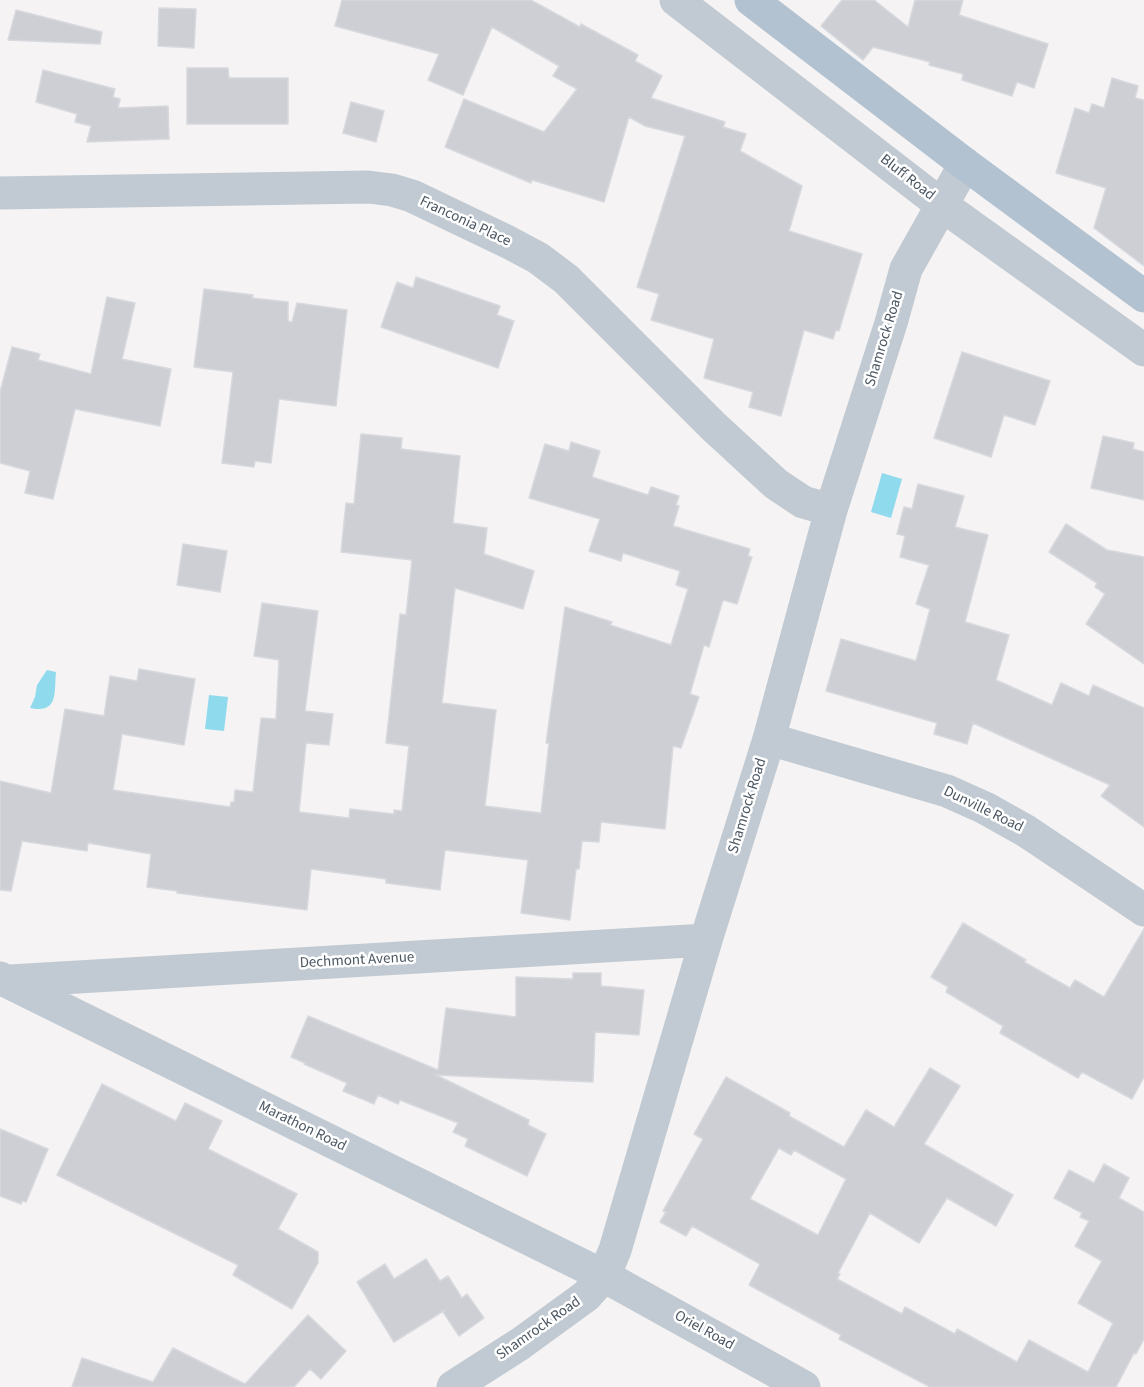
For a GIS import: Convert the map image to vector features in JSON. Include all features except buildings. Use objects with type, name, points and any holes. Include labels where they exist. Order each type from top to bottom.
[{"type":"main road","points":[[751,0],[965,164],[1144,296]]},
{"type":"street","name":"Bluff Road","points":[[676,0],[943,206],[1144,350]]},
{"type":"street","name":"Shamrock Road","points":[[453,1387],[520,1344],[586,1296],[604,1276],[615,1250],[706,940],[769,739],[831,510],[906,269],[965,164]]},
{"type":"street","name":"Franconia Place","points":[[0,193],[368,187],[392,190],[412,196],[538,258],[566,279],[713,426],[776,484],[803,502],[831,510]]},
{"type":"street","name":"Dunville Road","points":[[769,739],[947,791],[985,808],[1026,831],[1144,910]]},
{"type":"street","name":"Dechmont Avenue","points":[[4,980],[706,940]]},
{"type":"street","name":"Marathon Road","points":[[4,980],[604,1276]]},
{"type":"street","name":"Oriel Road","points":[[604,1276],[804,1387]]},
{"type":"water","points":[[882,473],[902,479],[891,518],[871,512]]},
{"type":"water","points":[[47,670],[56,672],[53,700],[46,708],[30,708],[37,685]]},
{"type":"water","points":[[209,695],[228,697],[224,731],[205,729]]}]
